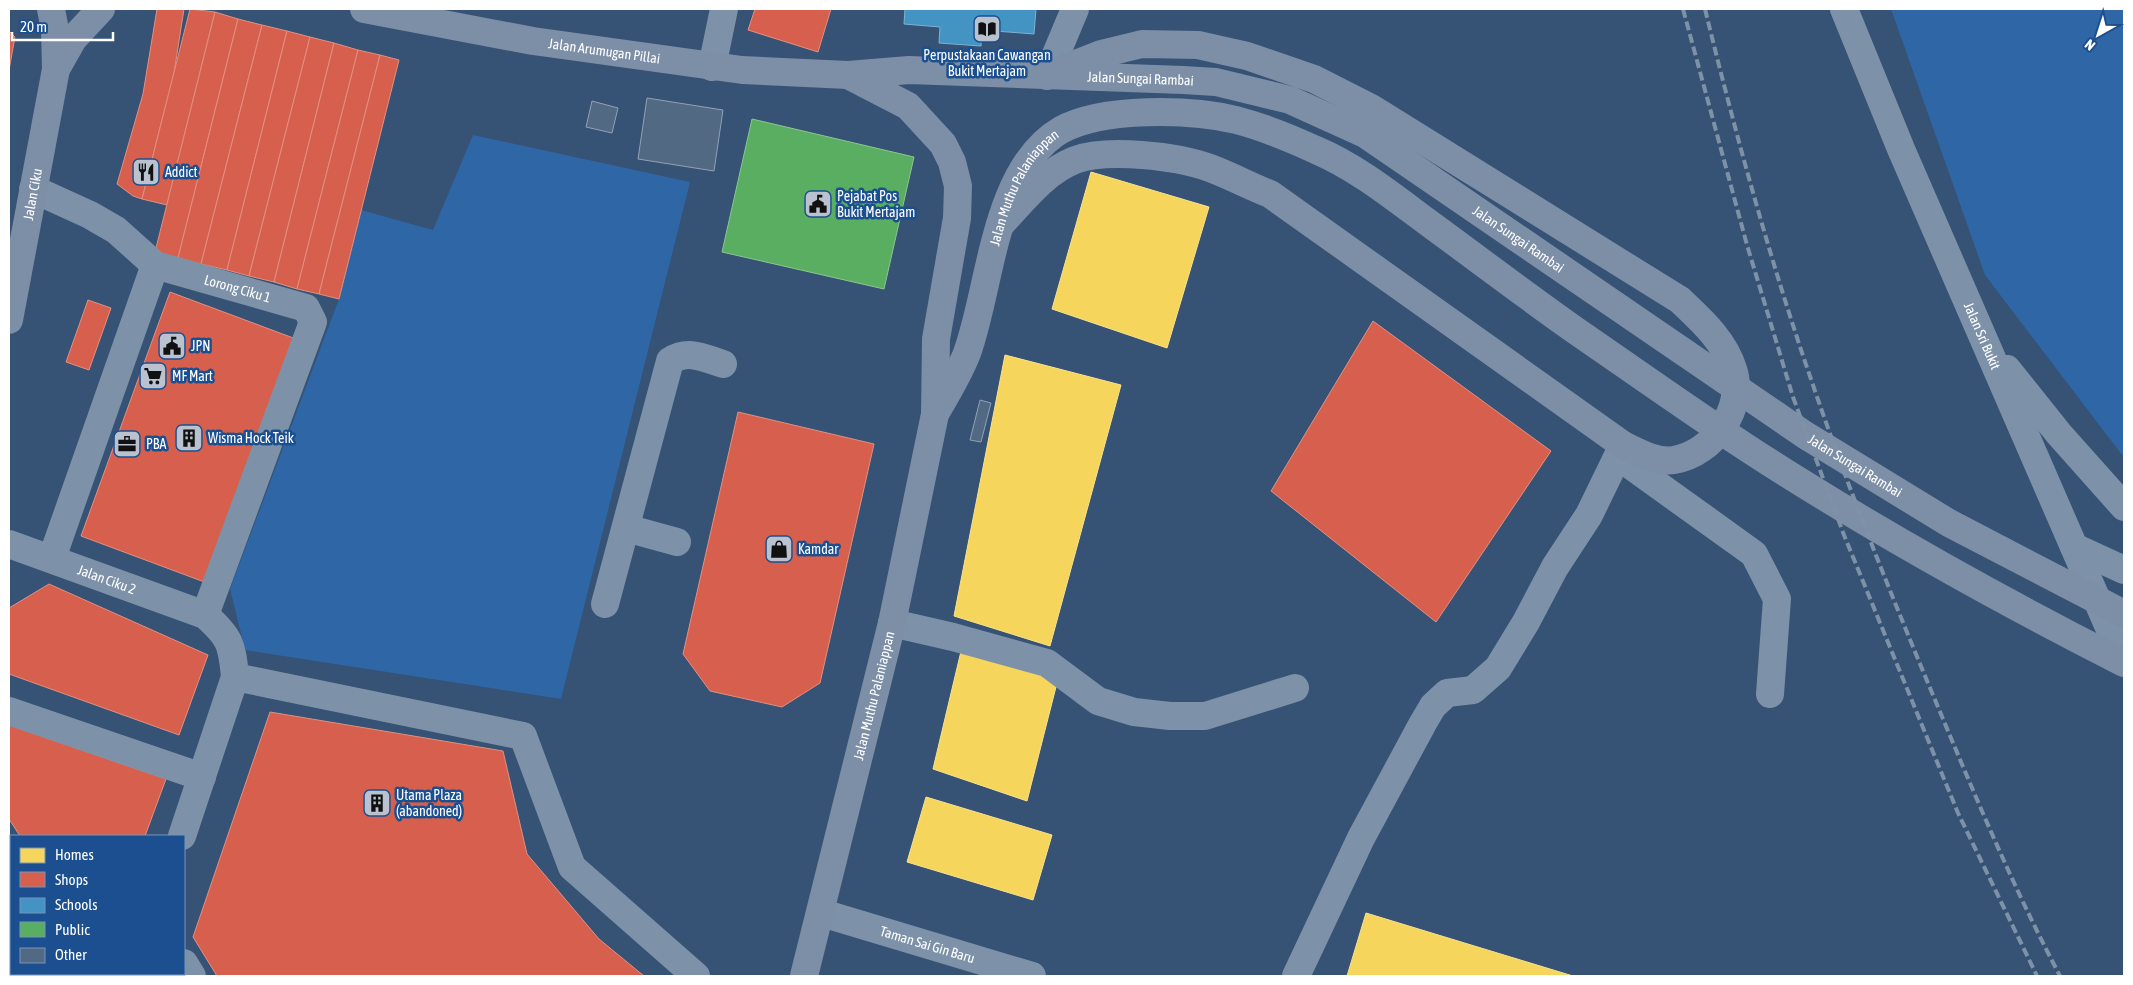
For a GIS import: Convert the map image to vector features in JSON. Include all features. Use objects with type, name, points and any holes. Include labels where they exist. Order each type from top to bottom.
[{"type":"main road","points":[[51,9],[56,69]]},
{"type":"main road","points":[[56,69],[73,39],[101,9]]},
{"type":"main road","name":"Jalan Arumugan Pillai","points":[[379,10],[533,42],[712,67],[848,75]]},
{"type":"main road","points":[[1000,225],[1046,177],[1075,160],[1117,154],[1162,158],[1209,168],[1270,194],[1621,451],[1673,461],[1694,453],[1714,436],[1730,416],[1737,393],[1734,370],[1724,349],[1706,326],[1680,300],[1372,108],[1314,79],[1247,56],[1198,44],[1142,44],[1101,54],[1047,76]]},
{"type":"main road","name":"Jalan Ciku","points":[[9,320],[13,279],[33,189],[56,69]]},
{"type":"main road","name":"Jalan Sungai Rambai","points":[[848,75],[909,70],[1216,82],[1290,100],[1365,134],[1805,435],[1949,523],[2124,614]]},
{"type":"main road","name":"Jalan Muthu Palaniappan","points":[[804,976],[822,913],[892,623],[935,414],[936,339],[957,218],[958,186],[952,162],[943,144],[908,106],[848,75]]},
{"type":"main road","name":"Jalan Muthu Palaniappan","points":[[935,414],[968,350],[1000,225],[1018,179],[1035,150],[1061,131],[1081,122],[1110,115],[1191,114],[1235,120],[1277,133],[1321,152],[1376,184],[1580,333],[1804,484],[1931,561],[2124,662]]},
{"type":"street","points":[[712,67],[724,9]]},
{"type":"street","points":[[1047,76],[1075,9]]},
{"type":"street","name":"Jalan Sri Bukit","points":[[1844,9],[1901,149],[2124,662]]},
{"type":"street","points":[[33,189],[90,215],[116,230],[155,265],[52,558]]},
{"type":"street","name":"Lorong Ciku 1","points":[[155,265],[306,308],[313,322],[205,615]]},
{"type":"street","points":[[1985,343],[2059,434],[2121,494]]},
{"type":"street","points":[[605,604],[670,361],[679,354],[692,355],[723,364]]},
{"type":"street","points":[[1296,976],[1361,838],[1433,706],[1447,693],[1473,690],[1498,668],[1526,622],[1555,567],[1589,515],[1621,451],[1754,554],[1777,599],[1770,694]]},
{"type":"street","points":[[626,528],[678,542]]},
{"type":"street","name":"Jalan Ciku 2","points":[[9,544],[205,615]]},
{"type":"street","points":[[2074,547],[2124,570]]},
{"type":"street","points":[[182,835],[235,677],[233,653],[223,631],[205,615]]},
{"type":"street","points":[[892,623],[953,637],[1047,663],[1098,701],[1134,712],[1170,716],[1205,716],[1295,688]]},
{"type":"street","points":[[235,677],[523,736],[572,867],[696,976]]},
{"type":"street","points":[[9,711],[202,777]]},
{"type":"street","name":"Taman Sai Gin Baru","points":[[822,913],[1032,976]]},
{"type":"street","points":[[185,965],[192,976]]},
{"type":"shaded area","points":[[1891,9],[2124,9],[2124,452],[2122,455],[1985,275]]},
{"type":"shaded area","points":[[473,135],[690,182],[561,699],[245,650],[230,589],[339,299],[361,210],[433,230]]},
{"type":"building: Homes","points":[[1091,172],[1209,207],[1167,348],[1052,309]]},
{"type":"building: Homes","points":[[1005,355],[1121,385],[1050,646],[954,616]]},
{"type":"building: Homes","points":[[962,647],[1058,679],[1027,801],[933,769]]},
{"type":"building: Homes","points":[[926,797],[1052,835],[1033,900],[907,862]]},
{"type":"building: Homes","points":[[1366,913],[1573,976],[1347,976]]},
{"type":"building: Shops","points":[[157,9],[184,9],[174,73],[142,199],[133,196],[117,184],[143,94]]},
{"type":"building: Shops","points":[[190,9],[215,12],[167,205],[142,199]]},
{"type":"building: Shops","points":[[755,9],[831,9],[818,52],[748,30]]},
{"type":"building: Shops","points":[[215,12],[238,19],[178,258],[155,252]]},
{"type":"building: Shops","points":[[238,19],[262,25],[201,264],[178,258]]},
{"type":"building: Shops","points":[[262,25],[287,31],[227,270],[201,264]]},
{"type":"building: Shops","points":[[9,31],[15,37],[9,70]]},
{"type":"building: Shops","points":[[287,31],[310,37],[249,276],[227,270]]},
{"type":"building: Shops","points":[[310,37],[334,43],[274,282],[249,276]]},
{"type":"building: Shops","points":[[334,43],[358,50],[297,289],[274,282]]},
{"type":"building: Shops","points":[[358,50],[380,55],[319,294],[297,289]]},
{"type":"building: Shops","points":[[380,55],[399,60],[339,299],[319,294]]},
{"type":"building: Shops","name":"Wisma Hock Teik","points":[[170,292],[296,339],[207,583],[81,536]]},
{"type":"building: Shops","points":[[88,300],[111,308],[89,370],[66,362]]},
{"type":"building: Shops","points":[[1373,321],[1551,451],[1436,622],[1271,491]]},
{"type":"building: Shops","name":"Kamdar","points":[[738,412],[874,444],[820,683],[782,707],[710,691],[683,654]]},
{"type":"building: Shops","points":[[49,584],[208,655],[179,735],[9,674],[9,608]]},
{"type":"building: Shops","name":"Utama Plaza (abandoned)","points":[[270,712],[503,751],[527,854],[599,939],[644,976],[217,976],[193,937]]},
{"type":"building: Shops","points":[[9,725],[166,779],[145,835],[19,835],[9,819]]},
{"type":"building: Shops","points":[[9,930],[10,975],[131,976],[9,976]]},
{"type":"building: Schools","name":"Perpustakaan Cawangan Bukit Mertajam","points":[[905,9],[1036,9],[1034,34],[982,30],[981,46],[939,43],[940,27],[904,24]]},
{"type":"building: Public","name":"Pejabat Pos Bukit Mertajam","points":[[752,119],[914,157],[884,289],[722,252]]},
{"type":"building: Other","points":[[647,98],[723,110],[714,171],[638,159]]},
{"type":"building: Other","points":[[592,101],[618,108],[612,133],[586,127]]},
{"type":"building: Other","points":[[980,400],[991,403],[981,442],[970,440]]},
{"type":"railway","points":[[1683,9],[1747,245],[1793,397],[1844,535],[1958,813],[2037,976]]},
{"type":"railway","points":[[1705,9],[1769,247],[1798,341],[1843,469],[1889,588],[1996,843],[2060,976]]},
{"type":"place","name":"Perpustakaan Cawangan Bukit Mertajam","points":[[987,29]]},
{"type":"place","name":"Addict","points":[[146,172]]},
{"type":"place","name":"Pejabat Pos Bukit Mertajam","points":[[818,204]]},
{"type":"place","name":"JPN","points":[[172,346]]},
{"type":"place","name":"MF Mart","points":[[153,376]]},
{"type":"place","name":"Wisma Hock Teik","points":[[189,438]]},
{"type":"place","name":"PBA","points":[[127,444]]},
{"type":"place","name":"Kamdar","points":[[779,549]]},
{"type":"place","name":"Utama Plaza (abandoned)","points":[[377,803]]}]
